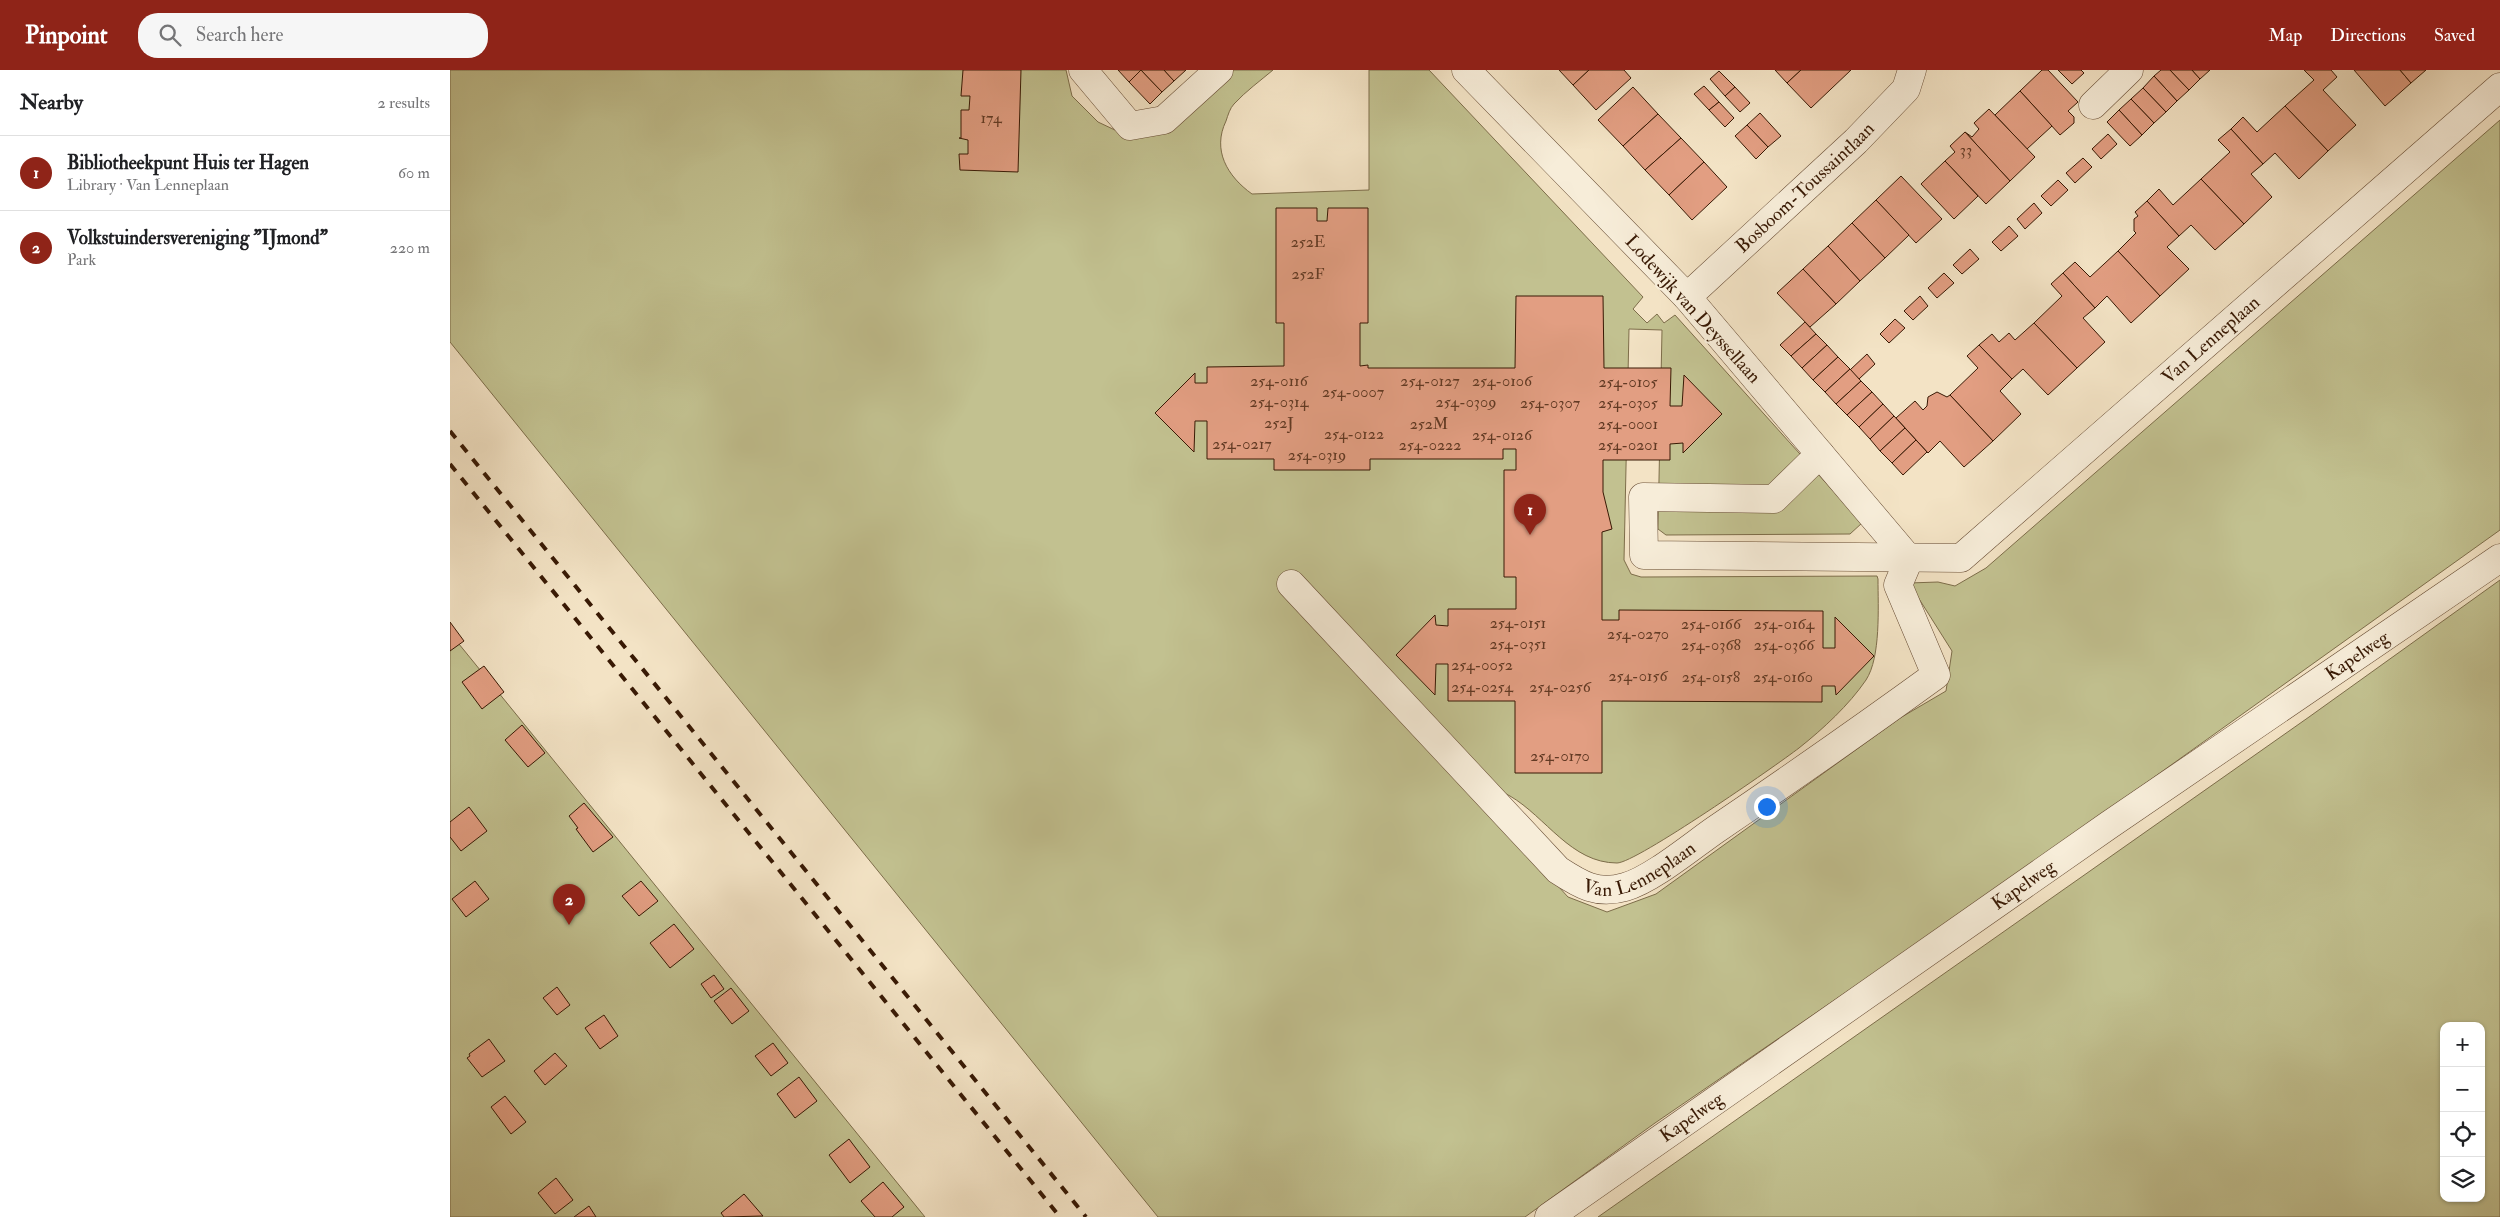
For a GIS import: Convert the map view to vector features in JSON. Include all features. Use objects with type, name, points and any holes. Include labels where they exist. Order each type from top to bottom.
[{"type":"street","points":[[1083,70],[1130,126],[1164,120],[1219,70]]},
{"type":"street","name":"Lodewijk van Deyssellaan","points":[[1466,70],[1687,296],[1909,559]]},
{"type":"street","name":"Bosboom-Toussaintlaan","points":[[1687,296],[1856,141],[1906,89],[1912,70]]},
{"type":"street","points":[[2092,105],[2129,70]]},
{"type":"street","name":"Van Lenneplaan","points":[[1820,454],[1774,499],[1643,497],[1644,555],[1961,558],[2500,87]]},
{"type":"street","name":"Kapelweg","points":[[1549,1217],[2101,831],[2500,558]]},
{"type":"street","name":"Van Lenneplaan","points":[[1291,584],[1558,870],[1585,887],[1605,890],[1626,887],[1660,868],[1840,745],[1936,675],[1898,585],[1909,559]]},
{"type":"shaded area","points":[[450,70],[1066,70],[1072,96],[1098,122],[1134,139],[1226,70],[1273,70],[1248,90],[1233,106],[1222,132],[1221,152],[1224,162],[1235,179],[1252,194],[1369,190],[1369,70],[1429,70],[1643,297],[1633,309],[1647,323],[1657,314],[1664,323],[1675,315],[1862,523],[1850,534],[1666,535],[1658,529],[1662,330],[1629,329],[1624,560],[1631,574],[1641,577],[1877,576],[1878,579],[1878,631],[1874,658],[1866,680],[1852,698],[1817,733],[1786,758],[1677,831],[1629,859],[1617,863],[1601,861],[1586,855],[1572,847],[1510,796],[1457,775],[1568,897],[1607,912],[1656,894],[1900,718],[1946,691],[1952,651],[1909,583],[1938,582],[1955,586],[1986,568],[2500,120],[2500,530],[2013,878],[1655,1123],[1525,1217],[1158,1217],[450,342]]},
{"type":"shaded area","points":[[2500,580],[2500,1217],[1598,1217],[2309,717]]},
{"type":"shaded area","points":[[450,633],[925,1217],[450,1217]]},
{"type":"building","points":[[963,70],[1021,70],[1018,172],[960,170],[959,154],[968,154],[968,140],[959,138],[961,138],[961,110],[969,110],[970,96],[961,96]]},
{"type":"building","points":[[1118,70],[1141,70],[1129,82]]},
{"type":"building","points":[[1141,70],[1162,92],[1150,104],[1129,82]]},
{"type":"building","points":[[1141,70],[1164,70],[1174,81],[1162,92]]},
{"type":"building","points":[[1164,70],[1186,70],[1174,81]]},
{"type":"building","points":[[1559,70],[1589,70],[1573,85]]},
{"type":"building","points":[[1589,70],[1624,70],[1631,78],[1596,110],[1573,85]]},
{"type":"building","points":[[1775,70],[1801,70],[1787,83]]},
{"type":"building","points":[[1801,70],[1851,70],[1811,108],[1787,83]]},
{"type":"building","points":[[2042,70],[2048,70],[2078,102],[2068,111],[2074,117],[2074,123],[2060,135],[2020,91]]},
{"type":"building","points":[[2058,70],[2081,70],[2084,73],[2072,84]]},
{"type":"building","points":[[2161,70],[2170,70],[2189,90],[2177,101],[2154,76]]},
{"type":"building","points":[[2170,70],[2192,70],[2200,79],[2189,90]]},
{"type":"building","points":[[2192,70],[2210,70],[2200,79]]},
{"type":"building","points":[[2304,70],[2331,70],[2337,77],[2323,90],[2356,125],[2328,151],[2285,106],[2314,80]]},
{"type":"building","points":[[2354,70],[2400,70],[2411,83],[2385,106]]},
{"type":"building","points":[[2400,70],[2426,70],[2411,83]]},
{"type":"building","points":[[1719,71],[1735,87],[1725,96],[1710,79]]},
{"type":"building","points":[[2154,76],[2177,101],[2166,112],[2143,88]]},
{"type":"building","points":[[1704,86],[1719,102],[1709,110],[1694,94]]},
{"type":"building","points":[[1633,87],[1658,114],[1623,146],[1598,120]]},
{"type":"building","points":[[1735,87],[1750,103],[1740,112],[1725,96]]},
{"type":"building","points":[[2143,88],[2166,112],[2154,123],[2131,99]]},
{"type":"building","points":[[2020,91],[2052,126],[2027,149],[1995,115]]},
{"type":"building","points":[[2131,99],[2154,123],[2142,135],[2119,110]]},
{"type":"building","points":[[1719,102],[1734,118],[1725,127],[1709,110]]},
{"type":"building","points":[[2285,106],[2328,151],[2299,179],[2275,153],[2263,164],[2231,129],[2243,117],[2257,132]]},
{"type":"building","points":[[1989,109],[2035,157],[2010,181],[1965,132],[1972,137],[1979,129],[1974,123]]},
{"type":"building","points":[[2119,110],[2142,135],[2130,146],[2107,122]]},
{"type":"building","points":[[1760,113],[1781,136],[1768,147],[1747,125]]},
{"type":"building","points":[[1658,114],[1681,138],[1645,170],[1623,146]]},
{"type":"building","points":[[1747,125],[1768,147],[1756,159],[1735,136]]},
{"type":"building","points":[[2231,129],[2263,164],[2251,174],[2272,197],[2244,224],[2201,179],[2230,152],[2218,140]]},
{"type":"building","points":[[1965,132],[2010,181],[1986,204],[1945,161],[1955,152],[1950,146]]},
{"type":"building","points":[[2108,134],[2117,144],[2101,159],[2092,149]]},
{"type":"building","points":[[1681,138],[1704,162],[1669,195],[1645,170]]},
{"type":"building","points":[[2083,158],[2092,167],[2075,183],[2066,173]]},
{"type":"building","points":[[1945,161],[1978,196],[1954,219],[1921,184]]},
{"type":"building","points":[[1704,162],[1727,187],[1692,220],[1669,195]]},
{"type":"building","points":[[1901,176],[1942,219],[1916,243],[1876,200]]},
{"type":"building","points":[[2201,179],[2244,224],[2215,250],[2191,225],[2179,236],[2147,201],[2159,189],[2173,205]]},
{"type":"building","points":[[2058,180],[2068,190],[2051,206],[2041,196]]},
{"type":"building","points":[[1876,200],[1909,235],[1885,258],[1852,223]]},
{"type":"building","points":[[2147,201],[2179,236],[2167,247],[2189,269],[2160,296],[2118,251],[2136,233],[2134,231],[2134,219],[2138,216],[2135,212]]},
{"type":"building","points":[[2034,203],[2042,213],[2025,229],[2017,219]]},
{"type":"building","points":[[1276,208],[1317,208],[1317,221],[1327,221],[1328,208],[1368,208],[1368,323],[1360,323],[1360,366],[1368,365],[1368,368],[1515,368],[1516,296],[1603,296],[1604,368],[1671,368],[1670,406],[1682,406],[1684,375],[1722,414],[1683,453],[1683,443],[1670,444],[1670,460],[1603,460],[1603,492],[1612,529],[1602,532],[1602,620],[1619,620],[1619,610],[1823,611],[1823,648],[1835,648],[1835,617],[1874,656],[1836,695],[1835,686],[1822,686],[1822,702],[1602,701],[1602,773],[1515,773],[1515,701],[1448,701],[1448,664],[1436,664],[1435,695],[1396,655],[1435,615],[1436,625],[1448,626],[1448,609],[1516,609],[1516,577],[1504,577],[1504,470],[1516,470],[1516,449],[1503,449],[1503,459],[1370,459],[1370,470],[1274,470],[1274,459],[1207,459],[1207,421],[1195,421],[1194,452],[1155,413],[1195,373],[1195,383],[1207,383],[1207,367],[1284,366],[1284,323],[1276,323]]},
{"type":"building","points":[[1852,223],[1885,258],[1860,281],[1828,246]]},
{"type":"building","points":[[2009,226],[2018,236],[2001,251],[1992,242]]},
{"type":"building","points":[[1828,246],[1860,281],[1836,304],[1803,269]]},
{"type":"building","points":[[1970,249],[1979,259],[1962,274],[1953,265]]},
{"type":"building","points":[[2118,251],[2160,296],[2131,323],[2107,296],[2095,308],[2063,273],[2075,262],[2090,277]]},
{"type":"building","points":[[1803,269],[1836,304],[1810,327],[1777,293]]},
{"type":"building","points":[[1944,273],[1954,283],[1937,298],[1928,288]]},
{"type":"building","points":[[2063,273],[2095,308],[2083,318],[2105,342],[2077,368],[2034,323],[2062,296],[2051,284]]},
{"type":"building","points":[[1920,296],[1928,306],[1913,320],[1904,311]]},
{"type":"building","points":[[1895,319],[1905,328],[1889,343],[1880,334]]},
{"type":"building","points":[[1805,322],[1816,334],[1791,356],[1780,345]]},
{"type":"building","points":[[2034,323],[2077,368],[2048,395],[2023,369],[2012,379],[1979,345],[1992,334],[1999,342],[2009,333],[2015,340]]},
{"type":"building","points":[[1816,334],[1827,345],[1802,368],[1791,356]]},
{"type":"building","points":[[1827,345],[1838,357],[1813,380],[1802,368]]},
{"type":"building","points":[[1979,345],[2012,379],[2000,391],[2021,414],[1993,441],[1950,395],[1978,368],[1967,356]]},
{"type":"building","points":[[1867,354],[1875,364],[1859,379],[1850,370]]},
{"type":"building","points":[[1838,357],[1850,369],[1825,392],[1813,380]]},
{"type":"building","points":[[1850,369],[1861,381],[1836,404],[1825,392]]},
{"type":"building","points":[[1861,381],[1872,392],[1847,415],[1836,404]]},
{"type":"building","points":[[1872,392],[1883,404],[1859,427],[1847,415]]},
{"type":"building","points":[[1937,392],[1947,397],[1950,395],[1993,441],[1964,467],[1940,441],[1928,453],[1896,418],[1915,401],[1923,410],[1927,406],[1928,397]]},
{"type":"building","points":[[1883,404],[1894,416],[1870,439],[1859,427]]},
{"type":"building","points":[[1894,416],[1905,428],[1880,451],[1870,439]]},
{"type":"building","points":[[1905,428],[1916,440],[1892,463],[1880,451]]},
{"type":"building","points":[[1916,440],[1927,452],[1903,475],[1892,463]]},
{"type":"building","points":[[450,622],[464,641],[450,651]]},
{"type":"building","points":[[484,666],[504,692],[482,709],[462,682]]},
{"type":"building","points":[[522,725],[545,753],[528,767],[505,740]]},
{"type":"building","points":[[584,803],[613,837],[593,852],[569,816]]},
{"type":"building","points":[[469,807],[487,831],[461,851],[450,837],[450,822]]},
{"type":"building","points":[[475,881],[489,899],[466,917],[452,899]]},
{"type":"building","points":[[641,881],[658,901],[639,916],[622,896]]},
{"type":"building","points":[[674,924],[694,949],[670,968],[650,943]]},
{"type":"building","points":[[714,975],[724,989],[711,998],[701,984]]},
{"type":"building","points":[[557,987],[570,1005],[557,1015],[543,998]]},
{"type":"building","points":[[731,988],[749,1011],[732,1024],[714,1001]]},
{"type":"building","points":[[604,1015],[618,1036],[600,1049],[585,1028]]},
{"type":"building","points":[[489,1039],[505,1061],[482,1077],[467,1058],[470,1056],[469,1054]]},
{"type":"building","points":[[773,1043],[788,1063],[771,1076],[755,1056]]},
{"type":"building","points":[[555,1053],[567,1066],[545,1085],[534,1071]]},
{"type":"building","points":[[799,1077],[817,1101],[795,1118],[777,1094]]},
{"type":"building","points":[[505,1096],[526,1122],[511,1134],[491,1107]]},
{"type":"building","points":[[849,1139],[870,1167],[850,1183],[829,1155]]},
{"type":"building","points":[[556,1178],[573,1200],[555,1214],[538,1193]]},
{"type":"building","points":[[883,1182],[904,1207],[892,1217],[875,1217],[861,1201]]},
{"type":"building","points":[[744,1194],[763,1216],[724,1217],[721,1213]]},
{"type":"building","points":[[589,1206],[596,1217],[574,1217]]},
{"type":"railway","points":[[450,431],[1086,1217]]},
{"type":"railway","points":[[450,464],[1060,1217]]},
{"type":"place","name":"Bibliotheekpunt Huis ter Hagen","points":[[1530,535]]},
{"type":"place","name":"Volkstuindersvereniging \"IJmond\"","points":[[569,925]]}]
